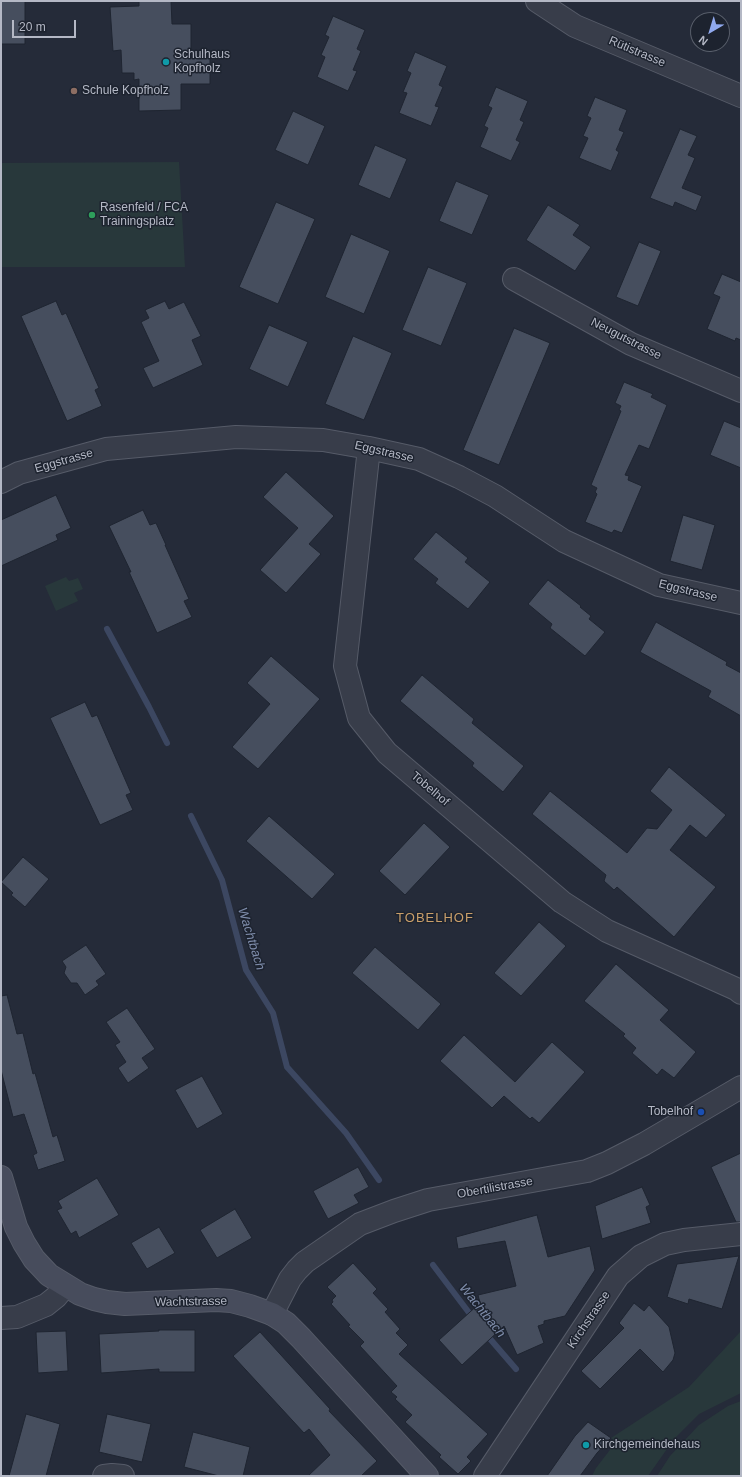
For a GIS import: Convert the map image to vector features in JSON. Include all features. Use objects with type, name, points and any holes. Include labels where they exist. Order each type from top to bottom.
[{"type":"main road","name":"Wachtstrasse","points":[[1,1177],[16,1227],[24,1243],[34,1259],[50,1275],[65,1286],[94,1299],[125,1304],[216,1300],[238,1302],[272,1314],[286,1323],[301,1338],[427,1476]]},
{"type":"street","name":"Rütistrasse","points":[[537,1],[575,26],[741,96]]},
{"type":"street","name":"Neugutstrasse","points":[[514,279],[631,344],[741,391]]},
{"type":"street","name":"Eggstrasse","points":[[1,482],[19,473],[106,449],[236,437],[323,440],[419,459],[459,477],[495,496],[564,541],[659,585],[741,603]]},
{"type":"street","name":"Tobelhof","points":[[369,448],[345,666],[359,718],[387,753],[562,902],[607,931],[736,989],[741,993]]},
{"type":"street","name":"Obertilistrasse","points":[[272,1314],[290,1279],[297,1270],[305,1262],[360,1224],[428,1200],[587,1171],[607,1163],[644,1144],[741,1087]]},
{"type":"street","name":"Kirchstrasse","points":[[485,1476],[618,1276],[641,1256],[665,1244],[684,1240],[741,1234]]},
{"type":"street","points":[[1,1318],[17,1317],[46,1305],[56,1297],[65,1286]]},
{"type":"street","points":[[104,1476],[123,1476]]},
{"type":"shaded area","name":"Rasenfeld / FCA Trainingsplatz","points":[[179,162],[185,267],[1,267],[1,163]]},
{"type":"shaded area","points":[[66,577],[69,581],[78,578],[83,589],[74,593],[78,601],[56,611],[45,586]]},
{"type":"shaded area","points":[[741,1331],[741,1393],[699,1414],[674,1439],[648,1476],[592,1476],[596,1468],[616,1442],[611,1438],[689,1387]]},
{"type":"shaded area","points":[[741,1401],[741,1476],[657,1476],[670,1456],[699,1425],[728,1406]]},
{"type":"building","points":[[1,1],[25,1],[25,44],[1,44]]},
{"type":"building","name":"Schulhaus Kopfholz","points":[[139,1],[171,1],[172,24],[191,24],[191,51],[210,51],[210,84],[181,84],[181,110],[139,111],[139,79],[134,80],[134,73],[122,73],[121,50],[113,51],[110,7],[139,6]]},
{"type":"building","points":[[333,16],[365,30],[357,49],[361,51],[353,70],[357,71],[348,91],[317,77],[325,57],[321,55],[329,37],[325,35]]},
{"type":"building","points":[[415,52],[447,66],[439,85],[443,87],[435,106],[439,107],[431,126],[399,113],[407,93],[403,92],[411,73],[407,71]]},
{"type":"building","points":[[496,87],[528,101],[520,120],[524,122],[516,140],[520,142],[511,161],[480,147],[488,128],[484,126],[492,108],[488,106]]},
{"type":"building","points":[[595,97],[627,110],[619,130],[624,132],[616,150],[619,152],[611,171],[579,158],[588,138],[583,136],[591,118],[587,116]]},
{"type":"building","points":[[293,111],[325,126],[308,165],[275,150]]},
{"type":"building","points":[[680,129],[697,136],[688,155],[695,158],[682,188],[702,196],[696,211],[675,202],[673,207],[650,198]]},
{"type":"building","points":[[375,145],[407,159],[390,199],[358,185]]},
{"type":"building","points":[[456,181],[489,195],[472,235],[439,221]]},
{"type":"building","points":[[276,202],[315,219],[278,304],[239,287]]},
{"type":"building","points":[[548,205],[580,225],[573,235],[591,247],[575,271],[526,240]]},
{"type":"building","points":[[351,234],[390,251],[364,314],[325,297]]},
{"type":"building","points":[[639,242],[661,251],[638,306],[616,297]]},
{"type":"building","points":[[428,267],[467,283],[441,346],[402,330]]},
{"type":"building","points":[[722,274],[741,282],[741,340],[736,338],[735,341],[707,329],[720,297],[713,294]]},
{"type":"building","points":[[56,301],[62,315],[66,313],[99,388],[95,390],[102,406],[67,421],[21,316]]},
{"type":"building","points":[[165,301],[169,309],[184,302],[201,336],[192,340],[203,365],[153,388],[143,368],[159,361],[141,322],[149,318],[145,310]]},
{"type":"building","points":[[269,325],[308,342],[288,387],[249,369]]},
{"type":"building","points":[[514,328],[550,343],[499,465],[463,450]]},
{"type":"building","points":[[353,336],[392,353],[364,420],[325,404]]},
{"type":"building","points":[[624,382],[653,394],[651,397],[667,405],[649,449],[639,445],[625,475],[629,476],[628,480],[642,486],[622,533],[614,530],[612,533],[585,522],[597,494],[595,492],[597,488],[591,485],[621,411],[619,410],[621,406],[615,403]]},
{"type":"building","points":[[724,421],[741,428],[741,468],[710,455]]},
{"type":"building","points":[[286,472],[334,516],[309,544],[321,554],[286,593],[260,570],[298,528],[263,497]]},
{"type":"building","points":[[56,495],[71,528],[56,535],[58,540],[1,566],[1,520]]},
{"type":"building","points":[[143,510],[150,525],[156,523],[189,599],[184,601],[192,617],[157,633],[129,572],[131,572],[109,526]]},
{"type":"building","points":[[683,515],[715,525],[702,570],[670,561]]},
{"type":"building","points":[[436,532],[468,558],[465,562],[490,582],[468,609],[435,583],[438,579],[413,559]]},
{"type":"building","points":[[548,580],[581,606],[580,607],[591,616],[589,619],[605,632],[585,656],[550,628],[552,624],[528,604]]},
{"type":"building","points":[[656,622],[727,662],[726,665],[741,673],[741,716],[708,697],[711,691],[640,652]]},
{"type":"building","points":[[271,656],[320,699],[258,769],[232,747],[270,704],[247,683]]},
{"type":"building","points":[[422,675],[474,719],[472,723],[524,766],[503,792],[472,766],[474,763],[400,701]]},
{"type":"building","points":[[85,702],[92,717],[97,715],[131,793],[126,795],[133,810],[100,825],[50,718]]},
{"type":"building","points":[[669,767],[726,815],[706,838],[690,825],[670,850],[716,887],[674,937],[617,887],[614,890],[604,881],[606,875],[532,814],[550,791],[627,853],[647,828],[657,829],[672,810],[650,791]]},
{"type":"building","points":[[269,816],[335,874],[312,899],[246,841]]},
{"type":"building","points":[[424,823],[450,847],[405,895],[379,871]]},
{"type":"building","points":[[23,857],[49,879],[25,907],[11,895],[13,893],[1,882]]},
{"type":"building","points":[[539,922],[566,946],[521,996],[494,973]]},
{"type":"building","points":[[86,945],[106,974],[96,981],[99,985],[85,995],[77,983],[71,983],[64,973],[66,967],[62,961]]},
{"type":"building","points":[[375,947],[441,1004],[418,1030],[352,973]]},
{"type":"building","points":[[616,964],[669,1010],[660,1020],[696,1052],[674,1078],[662,1069],[657,1075],[632,1053],[636,1048],[623,1036],[625,1034],[584,1001]]},
{"type":"building","points":[[7,995],[17,1034],[23,1033],[33,1074],[35,1073],[53,1137],[57,1135],[65,1161],[38,1170],[33,1155],[37,1153],[24,1114],[13,1117],[1,1070],[1,996]]},
{"type":"building","points":[[127,1008],[155,1049],[142,1058],[149,1068],[128,1083],[118,1068],[126,1062],[115,1045],[120,1042],[106,1022]]},
{"type":"building","points":[[464,1035],[515,1082],[552,1042],[585,1072],[539,1123],[532,1117],[530,1119],[504,1096],[492,1108],[440,1061]]},
{"type":"building","points":[[202,1076],[223,1114],[197,1129],[175,1090]]},
{"type":"building","points":[[741,1153],[741,1222],[736,1222],[711,1167]]},
{"type":"building","points":[[358,1167],[369,1187],[354,1195],[359,1203],[328,1219],[313,1191]]},
{"type":"building","points":[[97,1178],[119,1215],[79,1238],[76,1231],[71,1234],[57,1210],[62,1208],[58,1201]]},
{"type":"building","points":[[642,1187],[650,1205],[646,1207],[651,1223],[602,1239],[595,1206]]},
{"type":"building","points":[[235,1209],[252,1238],[217,1258],[200,1230]]},
{"type":"building","points":[[537,1215],[548,1257],[590,1246],[595,1270],[565,1316],[544,1321],[544,1324],[538,1326],[544,1343],[517,1355],[504,1326],[462,1365],[439,1340],[480,1303],[478,1295],[516,1286],[505,1241],[458,1249],[456,1237]]},
{"type":"building","points":[[159,1227],[175,1253],[147,1269],[131,1243]]},
{"type":"building","points":[[739,1256],[722,1309],[689,1299],[688,1304],[667,1297],[677,1264]]},
{"type":"building","points":[[353,1263],[377,1289],[373,1293],[388,1309],[385,1312],[400,1329],[396,1333],[408,1345],[399,1354],[488,1434],[467,1457],[471,1461],[458,1474],[439,1457],[441,1455],[405,1422],[412,1415],[395,1399],[397,1397],[391,1392],[397,1386],[360,1346],[364,1342],[348,1326],[350,1325],[331,1304],[333,1302],[332,1300],[336,1296],[327,1287]]},
{"type":"building","points":[[634,1303],[644,1311],[649,1305],[669,1327],[675,1353],[673,1360],[663,1372],[640,1349],[600,1389],[581,1371],[624,1328],[619,1323]]},
{"type":"building","points":[[159,1330],[195,1330],[195,1372],[159,1372],[159,1369],[101,1373],[99,1334]]},
{"type":"building","points":[[66,1331],[68,1371],[38,1373],[36,1332]]},
{"type":"building","points":[[260,1332],[330,1409],[329,1411],[377,1461],[361,1476],[308,1476],[330,1455],[309,1429],[304,1433],[233,1356]]},
{"type":"building","points":[[26,1414],[60,1424],[46,1476],[9,1476]]},
{"type":"building","points":[[107,1414],[151,1424],[142,1462],[99,1452]]},
{"type":"building","name":"Kirchgemeindehaus","points":[[588,1422],[611,1438],[597,1453],[580,1476],[547,1476],[575,1436]]},
{"type":"building","points":[[193,1432],[250,1447],[243,1476],[219,1476],[184,1467]]},
{"type":"waterway","name":"Wachtbach","points":[[107,629],[167,743]]},
{"type":"waterway","name":"Wachtbach","points":[[191,816],[222,880],[246,970],[273,1013],[287,1067],[346,1133],[379,1180]]},
{"type":"waterway","name":"Wachtbach","points":[[433,1265],[473,1318]]},
{"type":"waterway","name":"Wachtbach","points":[[485,1333],[516,1369]]},
{"type":"place","name":"Schulhaus Kopfholz","points":[[166,62]]},
{"type":"place","name":"Schule Kopfholz","points":[[74,91]]},
{"type":"place","name":"Rasenfeld / FCA Trainingsplatz","points":[[92,215]]},
{"type":"place","name":"Tobelhof","points":[[701,1112]]},
{"type":"place","name":"Kirchgemeindehaus","points":[[586,1445]]},
{"type":"district","name":"TOBELHOF","points":[[435,918]]}]
